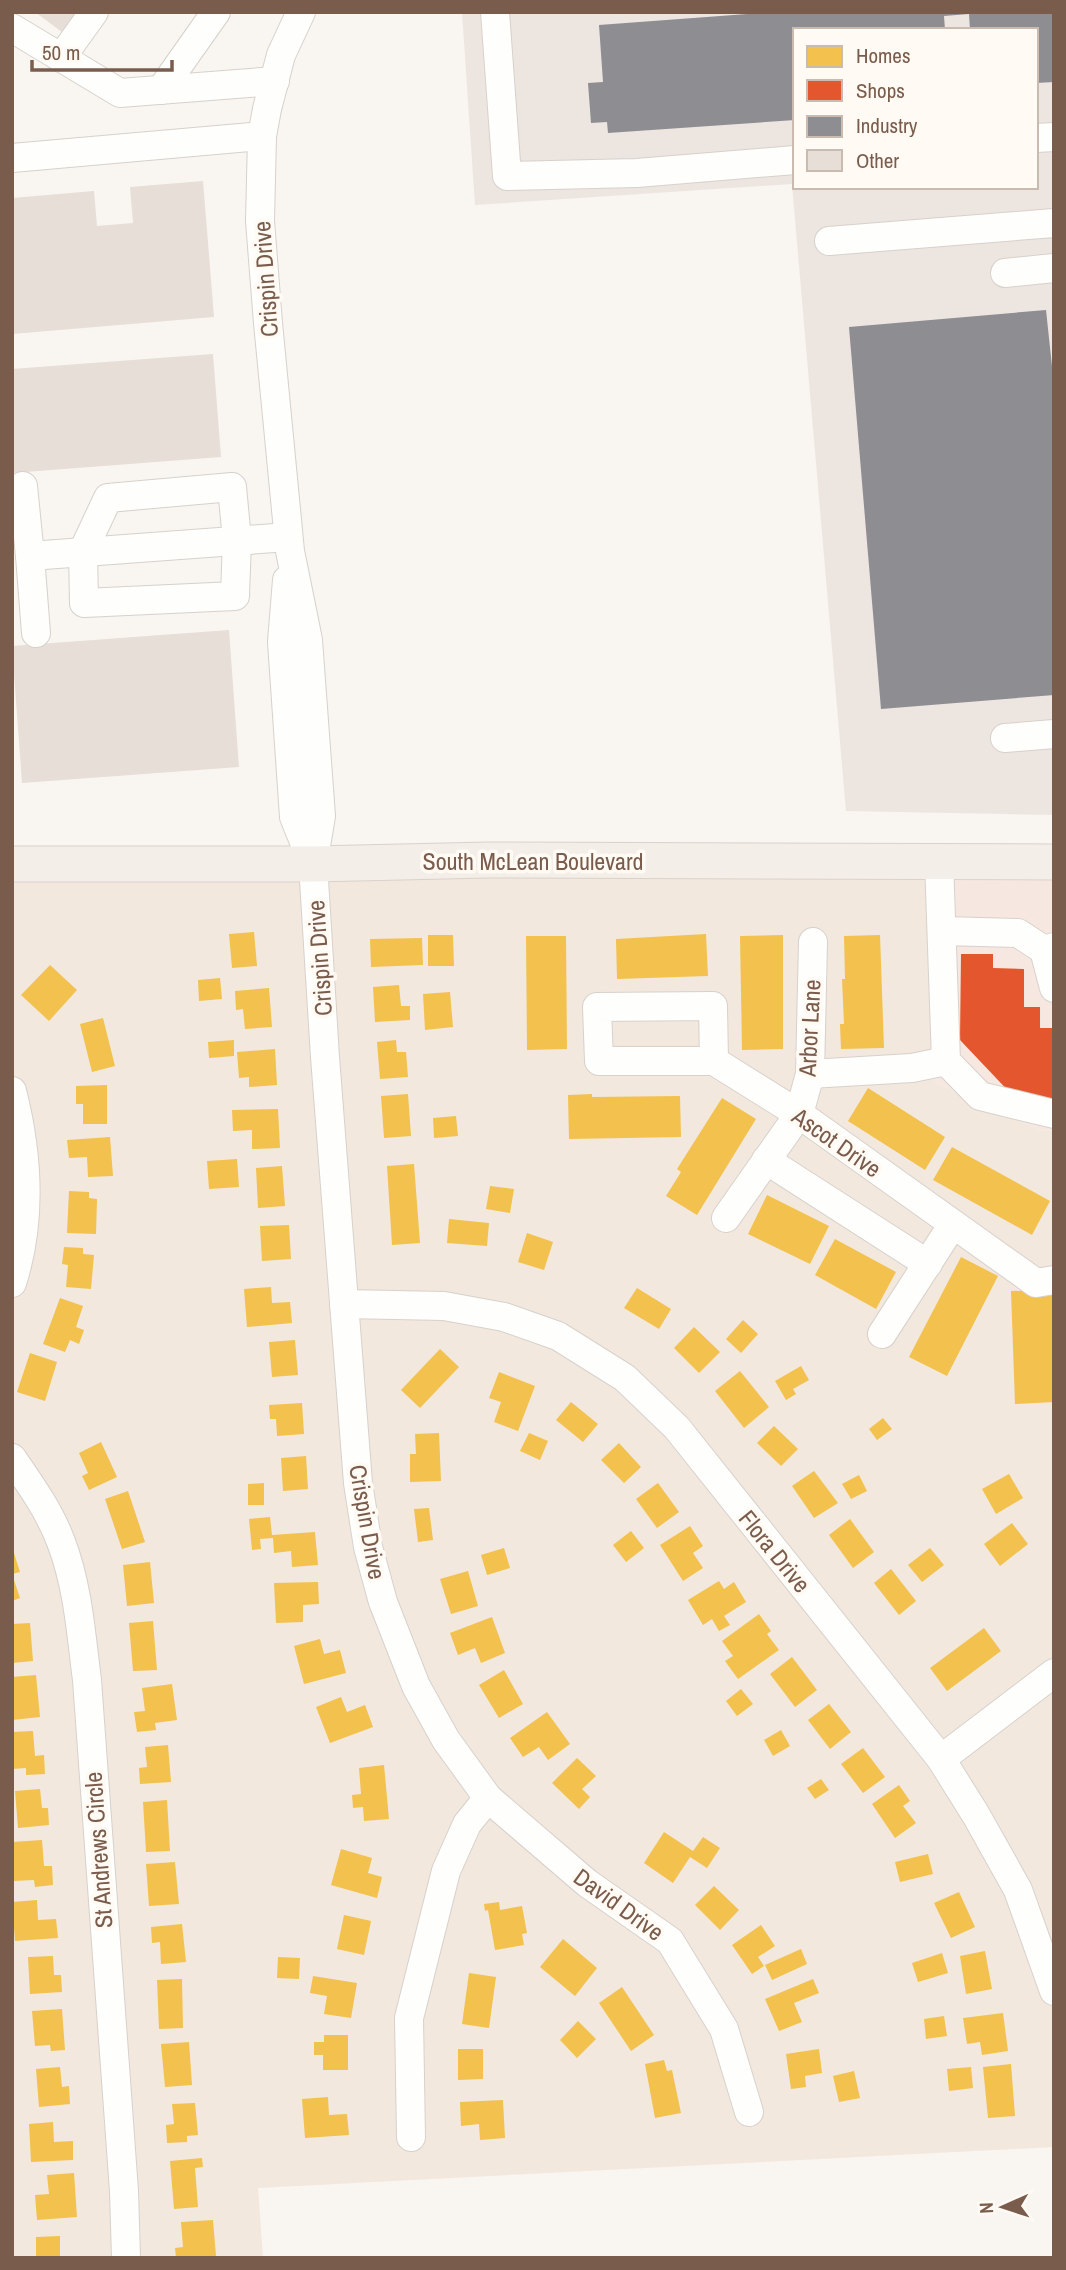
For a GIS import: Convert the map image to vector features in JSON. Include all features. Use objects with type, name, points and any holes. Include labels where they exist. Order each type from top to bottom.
[{"type":"main road","name":"South McLean Boulevard","points":[[12,864],[313,864],[488,860],[1054,862]]},
{"type":"street","points":[[61,58],[94,12]]},
{"type":"street","points":[[161,90],[216,12]]},
{"type":"street","name":"Crispin Drive","points":[[301,12],[281,55],[262,135],[260,221],[289,544],[309,640],[321,816],[313,864],[358,1483],[368,1547],[383,1602],[416,1686],[446,1740],[488,1798]]},
{"type":"street","points":[[495,12],[507,176],[637,173],[793,160]]},
{"type":"street","points":[[12,28],[120,93],[275,80]]},
{"type":"street","points":[[12,158],[262,135]]},
{"type":"street","points":[[829,241],[1054,223]]},
{"type":"street","points":[[1004,273],[1054,268]]},
{"type":"street","points":[[23,486],[36,633]]},
{"type":"street","points":[[232,487],[237,540],[235,596],[84,603],[83,551],[108,498],[232,487]]},
{"type":"street","points":[[30,556],[237,540],[289,544]]},
{"type":"street","points":[[1006,738],[1054,734]]},
{"type":"street","points":[[939,861],[946,1061],[981,1096],[1054,1114]]},
{"type":"street","points":[[942,931],[1018,933],[1049,948],[1054,988]]},
{"type":"street","name":"Arbor Lane","points":[[799,1114],[810,1074],[813,942]]},
{"type":"street","points":[[713,1006],[714,1061],[599,1061],[597,1007],[713,1006]]},
{"type":"street","name":"Ascot Drive","points":[[714,1061],[799,1114],[1036,1283],[1054,1280]]},
{"type":"street","points":[[810,1074],[912,1068],[946,1061]]},
{"type":"street","points":[[12,1091],[21,1125],[26,1168],[26,1201],[22,1242],[12,1283]]},
{"type":"street","points":[[726,1218],[799,1114]]},
{"type":"street","points":[[766,1160],[928,1264]]},
{"type":"street","points":[[882,1334],[953,1224]]},
{"type":"street","name":"Flora Drive","points":[[344,1304],[444,1306],[504,1317],[558,1336],[625,1378],[677,1428],[941,1759],[1018,1890],[1054,1991]]},
{"type":"street","name":"St Andrews Circle","points":[[12,1458],[33,1488],[61,1542],[77,1598],[87,1680],[124,2191],[126,2258]]},
{"type":"street","points":[[941,1759],[1054,1673]]},
{"type":"street","points":[[411,2137],[409,2018],[446,1871],[467,1824],[488,1798]]},
{"type":"street","name":"David Drive","points":[[488,1798],[587,1883],[670,1941],[724,2029],[749,2112]]},
{"type":"shaded area","points":[[462,12],[1054,12],[1054,815],[846,811],[792,184],[475,205]]},
{"type":"shaded area","points":[[929,866],[934,1082],[1041,1131],[1054,1130],[1054,2147],[258,2188],[263,2258],[12,2258],[12,869]]},
{"type":"shaded area","points":[[929,866],[1054,866],[1054,1130],[1041,1131],[934,1082]]},
{"type":"building: Homes","points":[[254,932],[257,966],[232,968],[229,934]]},
{"type":"building: Homes","points":[[706,934],[708,976],[617,979],[616,939]]},
{"type":"building: Homes","points":[[428,935],[453,935],[454,966],[428,966]]},
{"type":"building: Homes","points":[[783,935],[783,1049],[742,1050],[740,936]]},
{"type":"building: Homes","points":[[880,935],[884,1048],[841,1049],[840,1024],[844,1024],[844,936]]},
{"type":"building: Homes","points":[[526,936],[566,936],[567,1049],[527,1050]]},
{"type":"building: Homes","points":[[422,938],[423,965],[371,967],[370,939]]},
{"type":"building: Homes","points":[[50,965],[77,990],[49,1021],[21,995]]},
{"type":"building: Homes","points":[[220,978],[222,999],[199,1001],[198,980]]},
{"type":"building: Homes","points":[[399,985],[401,1006],[410,1006],[410,1020],[375,1022],[373,987]]},
{"type":"building: Homes","points":[[269,988],[272,1027],[245,1029],[243,1009],[236,1010],[235,991]]},
{"type":"building: Homes","points":[[450,992],[453,1027],[425,1030],[423,994]]},
{"type":"building: Homes","points":[[103,1018],[115,1066],[92,1072],[80,1024]]},
{"type":"building: Homes","points":[[234,1040],[234,1056],[209,1058],[208,1042]]},
{"type":"building: Homes","points":[[396,1040],[397,1052],[406,1052],[408,1077],[380,1079],[377,1042]]},
{"type":"building: Homes","points":[[275,1049],[277,1085],[249,1087],[249,1077],[239,1078],[237,1052]]},
{"type":"building: Homes","points":[[107,1085],[107,1124],[83,1124],[83,1104],[76,1104],[76,1086]]},
{"type":"building: Homes","points":[[868,1088],[945,1137],[925,1170],[848,1121]]},
{"type":"building: Homes","points":[[408,1094],[411,1136],[384,1138],[381,1096]]},
{"type":"building: Homes","points":[[592,1094],[592,1097],[680,1096],[681,1137],[569,1139],[568,1095]]},
{"type":"building: Homes","points":[[722,1098],[756,1119],[697,1215],[666,1196],[681,1172],[677,1169]]},
{"type":"building: Homes","points":[[278,1109],[280,1148],[252,1149],[252,1130],[233,1131],[232,1110]]},
{"type":"building: Homes","points":[[456,1116],[458,1136],[434,1138],[433,1118]]},
{"type":"building: Homes","points":[[110,1137],[113,1176],[88,1177],[87,1157],[69,1158],[67,1140]]},
{"type":"building: Homes","points":[[952,1147],[1050,1201],[1032,1235],[933,1180]]},
{"type":"building: Homes","points":[[237,1159],[239,1187],[209,1189],[207,1161]]},
{"type":"building: Homes","points":[[414,1164],[420,1243],[392,1245],[387,1166]]},
{"type":"building: Homes","points":[[282,1166],[285,1206],[258,1208],[256,1168]]},
{"type":"building: Homes","points":[[490,1186],[514,1189],[510,1213],[486,1209]]},
{"type":"building: Homes","points":[[69,1191],[89,1192],[89,1198],[97,1199],[96,1234],[67,1233]]},
{"type":"building: Homes","points":[[767,1195],[829,1226],[810,1264],[748,1234]]},
{"type":"building: Homes","points":[[449,1219],[489,1223],[487,1246],[447,1243]]},
{"type":"building: Homes","points":[[289,1225],[291,1259],[262,1261],[260,1226]]},
{"type":"building: Homes","points":[[527,1233],[553,1242],[544,1270],[518,1262]]},
{"type":"building: Homes","points":[[835,1239],[896,1272],[876,1309],[815,1275]]},
{"type":"building: Homes","points":[[64,1247],[83,1248],[83,1254],[94,1255],[91,1289],[66,1287],[68,1265],[62,1264]]},
{"type":"building: Homes","points":[[961,1257],[998,1276],[947,1376],[909,1357]]},
{"type":"building: Homes","points":[[271,1287],[272,1303],[290,1302],[292,1323],[247,1327],[244,1289]]},
{"type":"building: Homes","points":[[637,1288],[671,1309],[659,1329],[624,1308]]},
{"type":"building: Homes","points":[[1053,1290],[1054,1402],[1015,1404],[1011,1291]]},
{"type":"building: Homes","points":[[60,1298],[83,1306],[76,1327],[84,1330],[79,1344],[70,1340],[65,1352],[43,1344]]},
{"type":"building: Homes","points":[[743,1320],[758,1334],[741,1353],[726,1339]]},
{"type":"building: Homes","points":[[694,1327],[720,1352],[699,1373],[674,1348]]},
{"type":"building: Homes","points":[[295,1340],[298,1375],[272,1377],[269,1342]]},
{"type":"building: Homes","points":[[440,1349],[459,1367],[420,1408],[401,1390]]},
{"type":"building: Homes","points":[[30,1353],[57,1362],[45,1401],[17,1392]]},
{"type":"building: Homes","points":[[801,1366],[809,1380],[793,1389],[796,1394],[786,1400],[775,1381]]},
{"type":"building: Homes","points":[[740,1371],[769,1407],[744,1428],[715,1391]]},
{"type":"building: Homes","points":[[499,1372],[535,1386],[518,1431],[494,1422],[501,1402],[489,1398]]},
{"type":"building: Homes","points":[[571,1402],[598,1424],[583,1442],[556,1420]]},
{"type":"building: Homes","points":[[302,1403],[304,1434],[277,1436],[276,1419],[270,1419],[269,1405]]},
{"type":"building: Homes","points":[[883,1418],[892,1429],[877,1440],[869,1429]]},
{"type":"building: Homes","points":[[774,1426],[798,1449],[781,1466],[757,1443]]},
{"type":"building: Homes","points":[[439,1433],[441,1481],[410,1482],[410,1454],[416,1454],[415,1434]]},
{"type":"building: Homes","points":[[529,1433],[548,1441],[540,1460],[520,1451]]},
{"type":"building: Homes","points":[[101,1442],[117,1477],[89,1490],[82,1476],[88,1473],[79,1453]]},
{"type":"building: Homes","points":[[619,1443],[641,1467],[624,1483],[601,1460]]},
{"type":"building: Homes","points":[[306,1456],[308,1489],[283,1491],[281,1458]]},
{"type":"building: Homes","points":[[814,1471],[838,1503],[814,1518],[792,1486]]},
{"type":"building: Homes","points":[[1009,1474],[1023,1498],[996,1514],[982,1489]]},
{"type":"building: Homes","points":[[859,1475],[867,1491],[851,1499],[842,1484]]},
{"type":"building: Homes","points":[[264,1483],[264,1505],[248,1505],[248,1484]]},
{"type":"building: Homes","points":[[658,1483],[679,1512],[657,1528],[636,1499]]},
{"type":"building: Homes","points":[[128,1491],[145,1542],[122,1549],[105,1499]]},
{"type":"building: Homes","points":[[429,1508],[433,1540],[418,1542],[414,1509]]},
{"type":"building: Homes","points":[[270,1517],[272,1535],[315,1532],[318,1565],[292,1567],[291,1551],[274,1553],[273,1538],[260,1539],[261,1549],[252,1550],[249,1519]]},
{"type":"building: Homes","points":[[850,1519],[874,1552],[853,1568],[829,1535]]},
{"type":"building: Homes","points":[[1012,1523],[1028,1544],[1000,1566],[984,1544]]},
{"type":"building: Homes","points":[[690,1526],[703,1546],[693,1553],[703,1568],[683,1581],[660,1545]]},
{"type":"building: Homes","points":[[631,1531],[644,1548],[626,1562],[613,1545]]},
{"type":"building: Homes","points":[[504,1548],[510,1568],[487,1575],[481,1555]]},
{"type":"building: Homes","points":[[930,1548],[944,1565],[922,1582],[908,1565]]},
{"type":"building: Homes","points":[[12,1553],[20,1572],[12,1574]]},
{"type":"building: Homes","points":[[150,1562],[154,1603],[127,1606],[123,1565]]},
{"type":"building: Homes","points":[[891,1569],[916,1601],[899,1615],[874,1583]]},
{"type":"building: Homes","points":[[468,1571],[478,1606],[451,1614],[440,1579]]},
{"type":"building: Homes","points":[[12,1574],[20,1598],[12,1601]]},
{"type":"building: Homes","points":[[719,1581],[724,1589],[734,1582],[746,1602],[724,1616],[730,1625],[719,1631],[712,1619],[703,1625],[688,1600]]},
{"type":"building: Homes","points":[[318,1582],[319,1604],[303,1605],[303,1622],[276,1623],[274,1583]]},
{"type":"building: Homes","points":[[759,1614],[771,1631],[767,1634],[779,1650],[738,1679],[725,1661],[733,1656],[722,1641]]},
{"type":"building: Homes","points":[[492,1617],[505,1653],[481,1663],[475,1648],[458,1655],[450,1633]]},
{"type":"building: Homes","points":[[153,1621],[157,1670],[133,1671],[129,1623]]},
{"type":"building: Homes","points":[[30,1623],[33,1661],[12,1663],[12,1624]]},
{"type":"building: Homes","points":[[984,1628],[1001,1651],[947,1691],[930,1668]]},
{"type":"building: Homes","points":[[320,1639],[324,1654],[340,1650],[346,1673],[304,1684],[294,1646]]},
{"type":"building: Homes","points":[[792,1657],[817,1690],[795,1707],[770,1674]]},
{"type":"building: Homes","points":[[504,1670],[523,1704],[499,1718],[479,1685]]},
{"type":"building: Homes","points":[[36,1675],[40,1717],[12,1720],[12,1677]]},
{"type":"building: Homes","points":[[172,1684],[177,1720],[155,1723],[156,1730],[137,1732],[134,1712],[145,1711],[142,1688]]},
{"type":"building: Homes","points":[[741,1689],[753,1704],[737,1716],[726,1701]]},
{"type":"building: Homes","points":[[341,1697],[347,1712],[365,1705],[373,1727],[330,1743],[316,1707]]},
{"type":"building: Homes","points":[[829,1704],[851,1732],[830,1749],[808,1720]]},
{"type":"building: Homes","points":[[547,1712],[570,1744],[548,1760],[539,1747],[523,1757],[510,1738]]},
{"type":"building: Homes","points":[[781,1730],[790,1746],[773,1756],[764,1740]]},
{"type":"building: Homes","points":[[33,1731],[35,1756],[44,1755],[45,1774],[26,1775],[26,1768],[12,1769],[12,1732]]},
{"type":"building: Homes","points":[[168,1745],[171,1782],[140,1784],[139,1768],[147,1767],[145,1747]]},
{"type":"building: Homes","points":[[863,1748],[885,1777],[863,1793],[841,1764]]},
{"type":"building: Homes","points":[[577,1758],[596,1776],[582,1789],[590,1797],[579,1809],[552,1783]]},
{"type":"building: Homes","points":[[384,1765],[389,1819],[364,1821],[363,1807],[353,1808],[352,1795],[361,1794],[359,1768]]},
{"type":"building: Homes","points":[[821,1779],[829,1790],[815,1799],[807,1788]]},
{"type":"building: Homes","points":[[899,1785],[910,1801],[903,1806],[916,1823],[895,1838],[872,1804]]},
{"type":"building: Homes","points":[[40,1789],[42,1808],[48,1808],[49,1825],[18,1828],[15,1791]]},
{"type":"building: Homes","points":[[167,1800],[170,1851],[146,1852],[143,1802]]},
{"type":"building: Homes","points":[[664,1832],[693,1851],[703,1837],[720,1848],[707,1868],[690,1857],[673,1883],[644,1863]]},
{"type":"building: Homes","points":[[42,1840],[44,1866],[52,1866],[53,1885],[35,1887],[34,1880],[13,1881],[12,1842]]},
{"type":"building: Homes","points":[[341,1849],[372,1858],[368,1873],[382,1877],[377,1898],[331,1885]]},
{"type":"building: Homes","points":[[928,1854],[933,1874],[900,1882],[895,1862]]},
{"type":"building: Homes","points":[[175,1862],[179,1904],[149,1906],[146,1864]]},
{"type":"building: Homes","points":[[714,1886],[739,1910],[720,1930],[695,1905]]},
{"type":"building: Homes","points":[[959,1892],[975,1927],[951,1938],[934,1903]]},
{"type":"building: Homes","points":[[37,1900],[38,1920],[56,1919],[58,1938],[15,1941],[12,1902]]},
{"type":"building: Homes","points":[[499,1902],[500,1910],[522,1906],[527,1933],[522,1934],[524,1945],[495,1950],[488,1910],[485,1911],[484,1904]]},
{"type":"building: Homes","points":[[344,1915],[371,1921],[364,1955],[337,1949]]},
{"type":"building: Homes","points":[[182,1924],[186,1962],[161,1964],[160,1942],[152,1943],[151,1927]]},
{"type":"building: Homes","points":[[761,1925],[775,1946],[758,1957],[764,1966],[752,1974],[732,1945]]},
{"type":"building: Homes","points":[[563,1939],[597,1968],[575,1996],[540,1967]]},
{"type":"building: Homes","points":[[801,1949],[807,1964],[772,1980],[765,1965]]},
{"type":"building: Homes","points":[[985,1951],[992,1989],[966,1994],[960,1956]]},
{"type":"building: Homes","points":[[942,1953],[948,1973],[918,1982],[912,1963]]},
{"type":"building: Homes","points":[[53,1956],[54,1975],[61,1975],[62,1992],[30,1994],[28,1957]]},
{"type":"building: Homes","points":[[278,1957],[300,1958],[299,1979],[277,1978]]},
{"type":"building: Homes","points":[[469,1973],[496,1977],[489,2028],[462,2024]]},
{"type":"building: Homes","points":[[313,1976],[357,1983],[351,2018],[324,2014],[327,1996],[310,1993]]},
{"type":"building: Homes","points":[[182,1979],[183,2028],[159,2029],[157,1980]]},
{"type":"building: Homes","points":[[813,1979],[819,1993],[794,2003],[802,2022],[779,2031],[765,1999]]},
{"type":"building: Homes","points":[[622,1987],[654,2035],[631,2051],[599,2003]]},
{"type":"building: Homes","points":[[62,2009],[65,2050],[51,2051],[50,2045],[35,2046],[32,2011]]},
{"type":"building: Homes","points":[[1003,2013],[1008,2051],[982,2055],[980,2042],[967,2044],[963,2018]]},
{"type":"building: Homes","points":[[944,2016],[947,2036],[926,2039],[924,2019]]},
{"type":"building: Homes","points":[[578,2021],[596,2039],[577,2058],[560,2040]]},
{"type":"building: Homes","points":[[324,2035],[348,2035],[348,2070],[323,2070],[323,2055],[314,2055],[314,2042],[324,2042]]},
{"type":"building: Homes","points":[[189,2042],[192,2085],[165,2087],[161,2044]]},
{"type":"building: Homes","points":[[458,2049],[483,2049],[483,2079],[458,2080]]},
{"type":"building: Homes","points":[[819,2049],[822,2073],[805,2076],[806,2087],[791,2089],[786,2054]]},
{"type":"building: Homes","points":[[664,2060],[667,2071],[672,2070],[681,2113],[655,2118],[645,2064]]},
{"type":"building: Homes","points":[[1011,2064],[1015,2116],[988,2118],[983,2067]]},
{"type":"building: Homes","points":[[60,2067],[62,2087],[69,2086],[70,2104],[39,2107],[36,2069]]},
{"type":"building: Homes","points":[[971,2067],[973,2088],[949,2091],[947,2069]]},
{"type":"building: Homes","points":[[854,2071],[860,2098],[839,2102],[833,2076]]},
{"type":"building: Homes","points":[[328,2097],[329,2115],[347,2114],[349,2135],[305,2138],[302,2099]]},
{"type":"building: Homes","points":[[503,2100],[505,2138],[480,2140],[479,2124],[461,2126],[460,2102]]},
{"type":"building: Homes","points":[[195,2103],[198,2135],[187,2136],[187,2142],[167,2143],[166,2125],[174,2124],[172,2104]]},
{"type":"building: Homes","points":[[53,2122],[54,2142],[73,2141],[73,2160],[31,2162],[29,2124]]},
{"type":"building: Homes","points":[[202,2158],[203,2167],[195,2168],[198,2207],[174,2209],[170,2161]]},
{"type":"building: Homes","points":[[74,2173],[77,2217],[37,2220],[35,2195],[49,2194],[47,2175]]},
{"type":"building: Homes","points":[[213,2220],[216,2256],[176,2258],[175,2248],[183,2247],[181,2222]]},
{"type":"building: Homes","points":[[60,2236],[60,2258],[36,2258],[36,2237]]},
{"type":"building: Shops","points":[[961,954],[993,954],[993,968],[1024,969],[1024,1007],[1040,1007],[1040,1028],[1054,1028],[1054,1098],[1015,1098],[960,1040]]},
{"type":"building: Industry","points":[[775,12],[1054,12],[1054,82],[1038,83],[1038,28],[970,28],[969,14],[944,16],[945,28],[793,28],[793,120],[608,133],[607,122],[591,123],[588,83],[603,82],[599,25]]},
{"type":"building: Industry","points":[[1046,310],[1054,385],[1054,695],[881,709],[849,327]]},
{"type":"building: Other","points":[[35,12],[82,12],[66,35]]},
{"type":"building: Other","points":[[203,181],[214,317],[12,334],[12,198],[94,191],[97,226],[133,223],[130,187]]},
{"type":"building: Other","points":[[213,354],[221,457],[12,473],[12,369]]},
{"type":"building: Other","points":[[229,630],[239,767],[22,783],[12,646]]}]
